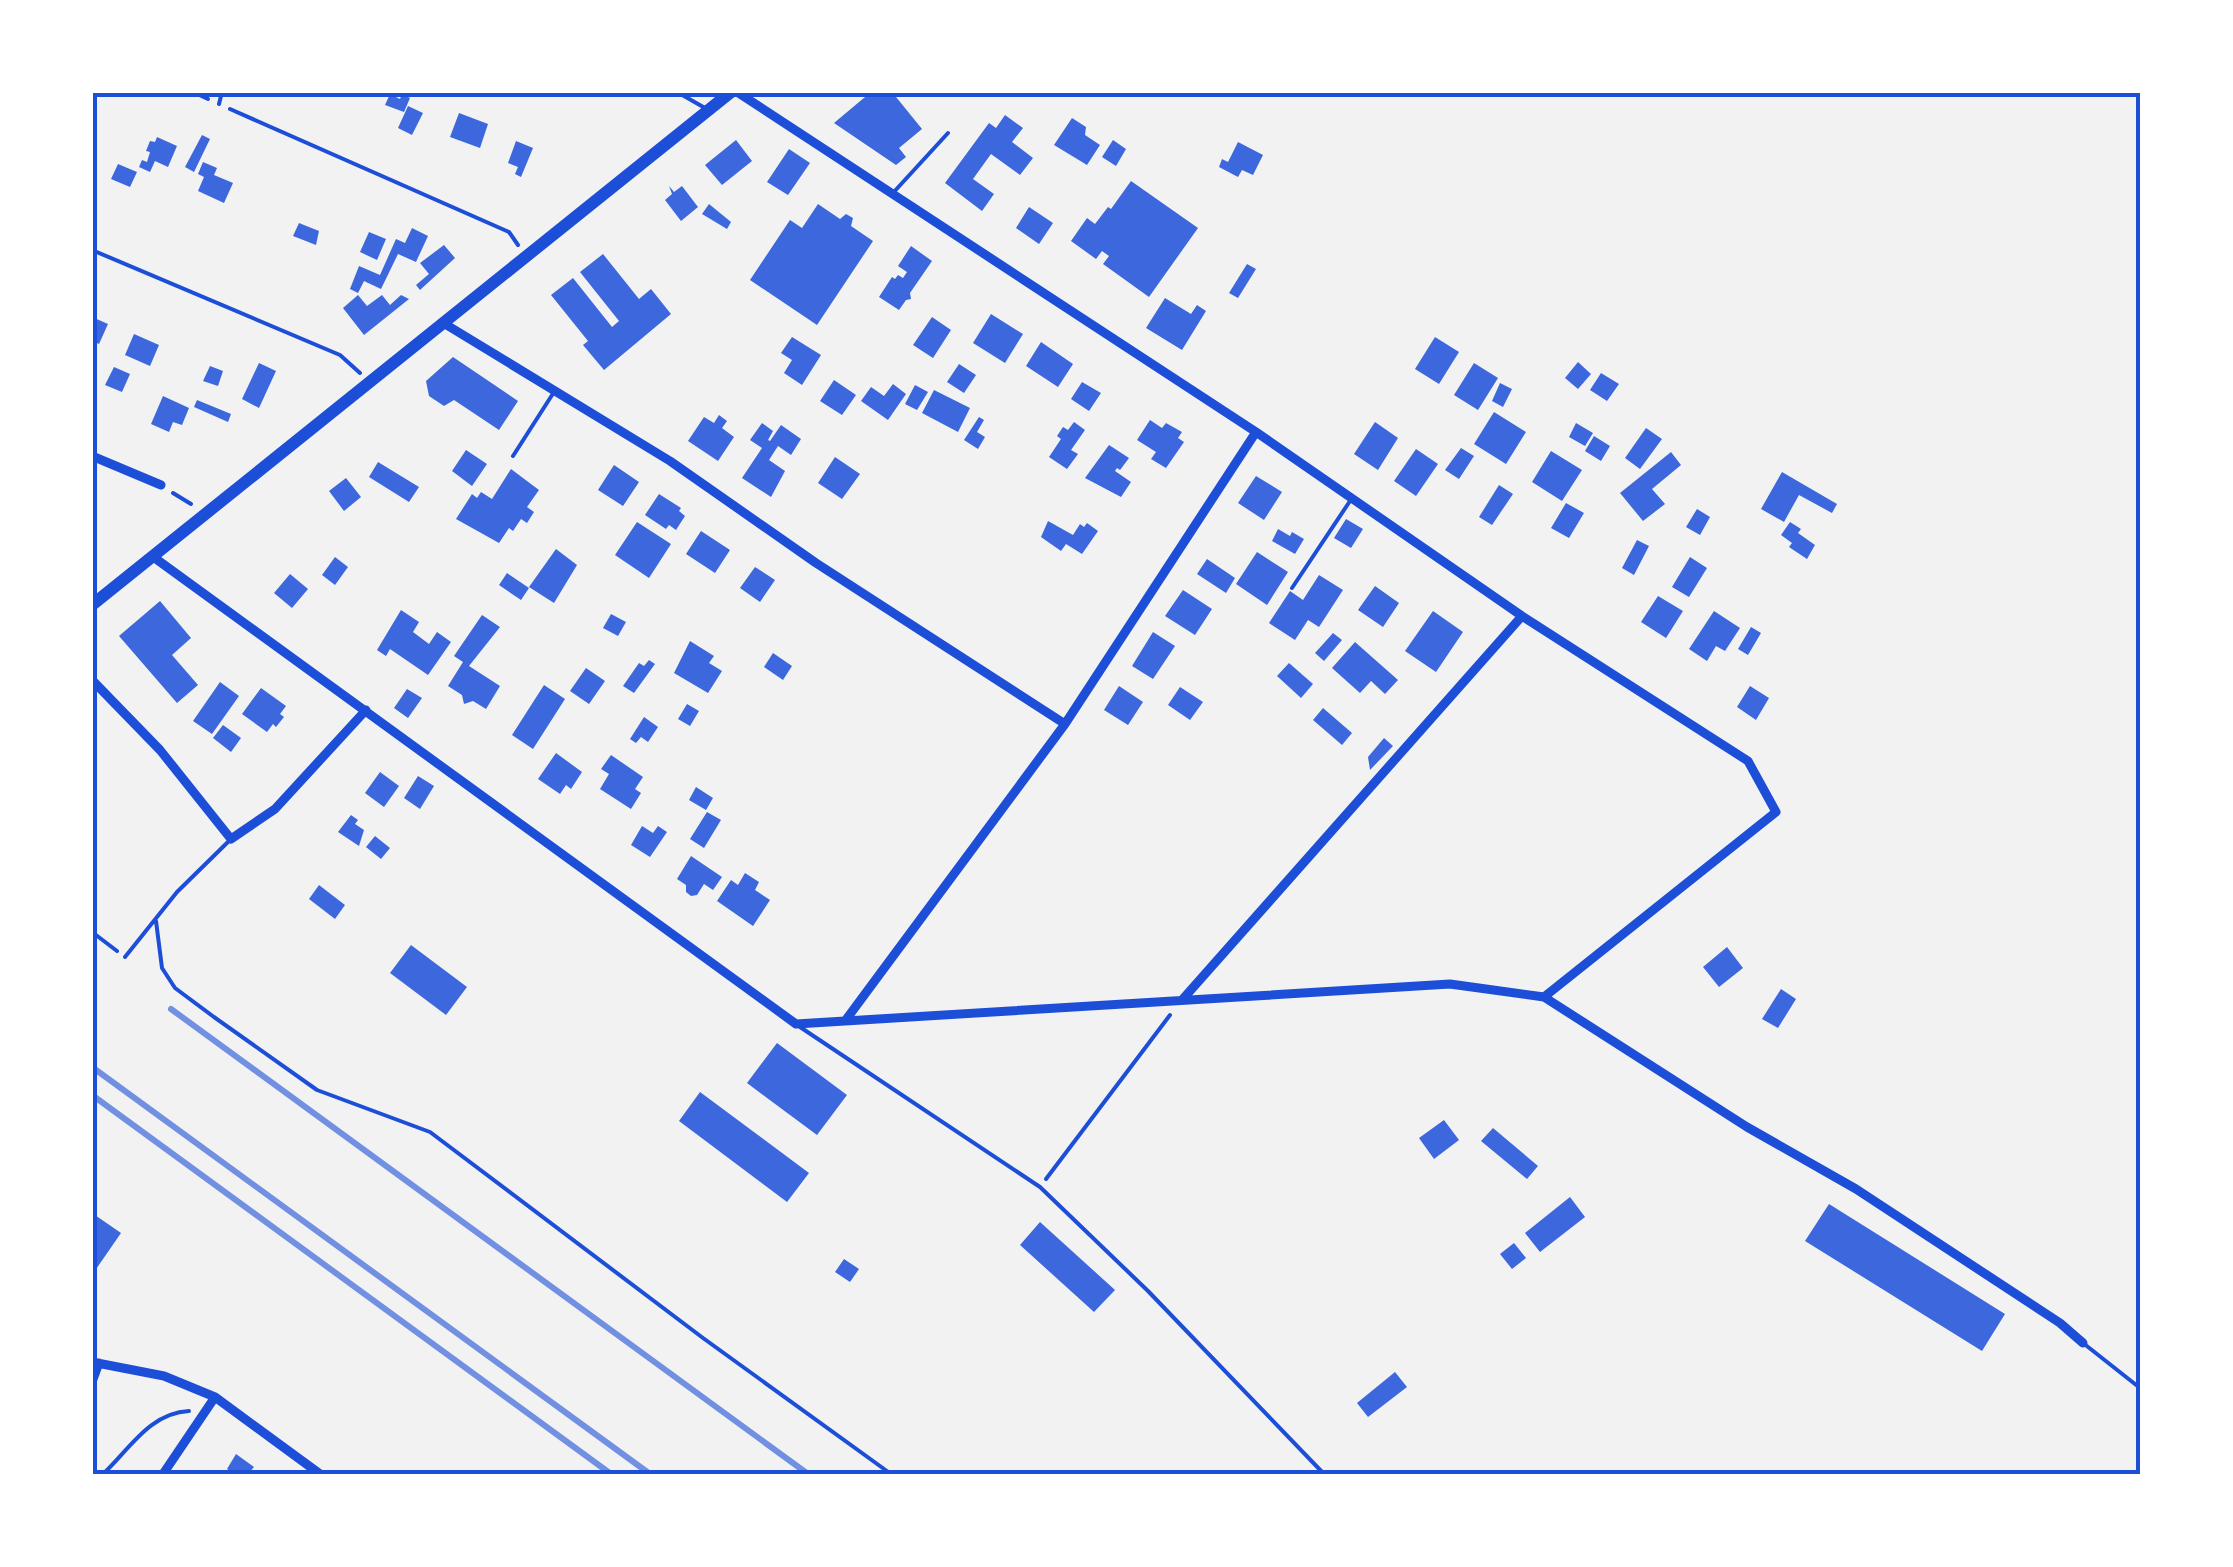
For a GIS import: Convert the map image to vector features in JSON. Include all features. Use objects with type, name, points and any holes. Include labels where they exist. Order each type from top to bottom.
[{"type":"main road","points":[[92,605],[734,92]]},
{"type":"street","points":[[734,92],[1256,432],[1522,616],[1748,760],[1776,812],[1544,998]]},
{"type":"street","points":[[445,324],[670,461],[816,563],[1065,724]]},
{"type":"street","points":[[846,1021],[1065,724],[1256,432]]},
{"type":"street","points":[[92,456],[161,485]]},
{"type":"street","points":[[152,556],[796,1024],[1450,984],[1544,998],[1748,1127],[1856,1189],[2060,1322],[2083,1343]]},
{"type":"street","points":[[1182,1000],[1522,616]]},
{"type":"street","points":[[92,680],[160,750],[230,839],[275,810],[366,710]]},
{"type":"street","points":[[92,1382],[96,1362],[164,1376],[215,1398],[320,1474]]},
{"type":"street","points":[[163,1474],[215,1398]]},
{"type":"lane","points":[[219,104],[222,92]]},
{"type":"lane","points":[[678,92],[709,111]]},
{"type":"lane","points":[[892,194],[948,133]]},
{"type":"lane","points":[[513,456],[554,392]]},
{"type":"lane","points":[[1292,588],[1352,499]]},
{"type":"lane","points":[[125,957],[177,892],[230,839]]},
{"type":"lane","points":[[156,921],[162,968],[175,988],[317,1090],[430,1132],[891,1474]]},
{"type":"lane","points":[[796,1024],[1040,1187],[1148,1291],[1324,1474]]},
{"type":"lane","points":[[2083,1343],[2140,1388]]},
{"type":"path","points":[[193,92],[509,232],[527,257]]},
{"type":"path","points":[[92,250],[340,355],[371,382]]},
{"type":"path","points":[[161,485],[206,513]]},
{"type":"path","points":[[92,932],[125,957]]},
{"type":"path","points":[[1040,1187],[1182,1000]]},
{"type":"path","points":[[103,1474],[145,1428],[178,1412],[207,1410]]},
{"type":"building","points":[[871,92],[892,92],[922,129],[899,148],[906,157],[896,165],[834,123]]},
{"type":"building","points":[[390,94],[410,98],[404,112],[385,105]]},
{"type":"building","points":[[408,106],[423,113],[412,135],[398,128]]},
{"type":"building","points":[[459,113],[488,124],[480,148],[450,137]]},
{"type":"building","points":[[1005,115],[1023,128],[1012,142],[1033,158],[1020,175],[991,154],[973,179],[994,194],[982,211],[945,183],[989,123],[996,128]]},
{"type":"building","points":[[1072,118],[1086,127],[1085,135],[1100,145],[1087,165],[1054,145]]},
{"type":"building","points":[[202,135],[210,139],[194,172],[185,167]]},
{"type":"building","points":[[157,137],[177,146],[168,167],[155,161],[150,172],[139,167],[142,160],[147,162],[150,141],[155,142]]},
{"type":"building","points":[[736,140],[752,161],[722,185],[705,165]]},
{"type":"building","points":[[1113,140],[1126,149],[1116,166],[1102,157]]},
{"type":"building","points":[[516,141],[533,148],[521,177],[515,174],[518,167],[508,163]]},
{"type":"building","points":[[1238,142],[1263,155],[1253,175],[1242,170],[1238,177],[1219,167],[1222,159],[1228,162]]},
{"type":"building","points":[[789,149],[810,163],[788,195],[767,182]]},
{"type":"building","points":[[203,162],[217,168],[214,175],[233,183],[224,203],[198,191],[204,177],[198,174]]},
{"type":"building","points":[[118,164],[137,172],[130,187],[111,179]]},
{"type":"building","points":[[1131,181],[1198,228],[1149,297],[1103,264],[1109,256],[1102,251],[1096,259],[1071,241],[1087,218],[1095,224],[1108,207],[1111,209]]},
{"type":"building","points":[[669,186],[674,192],[682,186],[698,207],[681,221],[665,200],[672,194]]},
{"type":"building","points":[[709,204],[731,222],[727,229],[702,214]]},
{"type":"building","points":[[818,204],[840,219],[846,214],[853,218],[851,226],[873,241],[817,325],[750,280],[790,220],[802,228]]},
{"type":"building","points":[[1029,207],[1053,223],[1039,244],[1016,228]]},
{"type":"building","points":[[299,223],[319,231],[316,245],[293,236]]},
{"type":"building","points":[[412,228],[428,236],[416,262],[398,254],[381,289],[364,281],[358,293],[350,289],[359,266],[380,275],[396,239],[405,243]]},
{"type":"building","points":[[369,232],[386,239],[377,260],[360,252]]},
{"type":"building","points":[[444,245],[455,258],[420,290],[416,285],[429,274],[420,263]]},
{"type":"building","points":[[911,246],[932,261],[910,293],[911,299],[899,310],[879,297],[892,277],[903,278],[907,272],[898,266]]},
{"type":"building","points":[[603,254],[639,299],[651,289],[671,314],[604,370],[583,345],[588,341],[551,295],[573,278],[612,327],[619,321],[580,272]]},
{"type":"building","points":[[1247,264],[1256,269],[1238,298],[1229,293]]},
{"type":"building","points":[[358,295],[367,306],[382,295],[390,305],[401,295],[409,299],[364,335],[343,308]]},
{"type":"building","points":[[1165,298],[1191,314],[1197,305],[1206,311],[1182,350],[1146,328]]},
{"type":"building","points":[[991,314],[1023,334],[1005,363],[973,343]]},
{"type":"building","points":[[92,317],[108,324],[99,344],[92,341]]},
{"type":"building","points":[[932,317],[951,330],[933,358],[913,345]]},
{"type":"building","points":[[134,334],[159,345],[150,366],[125,355]]},
{"type":"building","points":[[792,337],[821,355],[802,385],[784,373],[792,360],[781,353]]},
{"type":"building","points":[[1435,337],[1459,352],[1439,384],[1415,369]]},
{"type":"building","points":[[1041,342],[1073,364],[1058,387],[1026,366]]},
{"type":"building","points":[[453,357],[518,401],[499,430],[454,400],[444,406],[429,396],[426,381]]},
{"type":"building","points":[[1578,362],[1591,374],[1578,389],[1565,378]]},
{"type":"building","points":[[259,363],[276,371],[259,408],[242,399]]},
{"type":"building","points":[[1474,363],[1498,378],[1478,410],[1454,395]]},
{"type":"building","points":[[959,364],[976,375],[964,393],[947,382]]},
{"type":"building","points":[[210,366],[223,371],[218,386],[203,381]]},
{"type":"building","points":[[114,367],[130,374],[122,392],[105,385]]},
{"type":"building","points":[[1601,373],[1619,384],[1607,401],[1590,390]]},
{"type":"building","points":[[834,380],[856,395],[842,415],[820,401]]},
{"type":"building","points":[[1082,382],[1101,393],[1089,411],[1071,399]]},
{"type":"building","points":[[1500,383],[1512,389],[1503,407],[1492,401]]},
{"type":"building","points":[[893,384],[906,394],[888,420],[861,401],[871,387],[884,396]]},
{"type":"building","points":[[915,385],[928,392],[917,410],[905,404]]},
{"type":"building","points":[[934,390],[970,408],[958,432],[922,413]]},
{"type":"building","points":[[163,396],[189,408],[182,425],[173,422],[169,432],[151,424]]},
{"type":"building","points":[[197,400],[231,414],[228,422],[194,407]]},
{"type":"building","points":[[1494,412],[1526,432],[1506,464],[1474,444]]},
{"type":"building","points":[[719,415],[727,421],[722,428],[734,437],[718,461],[688,441],[704,417],[714,423]]},
{"type":"building","points":[[979,417],[984,420],[977,432],[985,437],[978,449],[964,440]]},
{"type":"building","points":[[1150,420],[1162,428],[1166,423],[1182,432],[1178,438],[1184,442],[1166,468],[1151,459],[1156,452],[1137,440]]},
{"type":"building","points":[[1074,422],[1085,430],[1071,450],[1078,454],[1067,469],[1049,457],[1061,439],[1057,436],[1063,427],[1068,430]]},
{"type":"building","points":[[1375,422],[1398,438],[1378,470],[1354,454]]},
{"type":"building","points":[[762,423],[773,431],[770,441],[781,425],[801,439],[791,455],[778,446],[769,460],[785,471],[771,497],[742,478],[762,448],[750,440]]},
{"type":"building","points":[[1576,423],[1593,433],[1585,446],[1569,437]]},
{"type":"building","points":[[1646,428],[1662,439],[1640,469],[1625,458]]},
{"type":"building","points":[[1594,436],[1610,446],[1601,461],[1585,451]]},
{"type":"building","points":[[1109,445],[1129,458],[1115,471],[1131,482],[1121,497],[1085,478]]},
{"type":"building","points":[[1461,448],[1474,456],[1459,479],[1445,470]]},
{"type":"building","points":[[1416,449],[1438,464],[1416,496],[1394,481]]},
{"type":"building","points":[[466,450],[487,464],[472,486],[452,471]]},
{"type":"building","points":[[1551,451],[1582,470],[1562,501],[1532,482]]},
{"type":"building","points":[[1671,452],[1681,465],[1652,489],[1665,504],[1643,521],[1620,493]]},
{"type":"building","points":[[835,457],[860,474],[842,499],[818,483]]},
{"type":"building","points":[[378,462],[419,487],[409,502],[369,477]]},
{"type":"building","points":[[614,465],[639,482],[623,506],[598,490]]},
{"type":"building","points":[[511,469],[539,490],[527,507],[534,512],[527,523],[521,519],[499,543],[456,519],[472,494],[477,498],[481,492],[492,499]]},
{"type":"building","points":[[1782,472],[1837,504],[1832,513],[1799,495],[1784,522],[1761,509]]},
{"type":"building","points":[[1256,476],[1282,492],[1264,520],[1238,503]]},
{"type":"building","points":[[346,478],[361,497],[344,511],[329,491]]},
{"type":"building","points":[[1499,485],[1513,494],[1492,525],[1479,517]]},
{"type":"building","points":[[659,494],[681,508],[679,511],[685,516],[676,530],[669,525],[666,529],[645,515]]},
{"type":"building","points":[[1566,503],[1584,513],[1569,538],[1551,528]]},
{"type":"building","points":[[1697,509],[1710,517],[1700,535],[1686,527]]},
{"type":"building","points":[[1346,519],[1363,529],[1351,548],[1334,538]]},
{"type":"building","points":[[1048,521],[1073,535],[1080,524],[1084,527],[1087,523],[1098,531],[1082,554],[1066,544],[1061,551],[1041,537]]},
{"type":"building","points":[[637,522],[671,544],[649,578],[615,555]]},
{"type":"building","points":[[1790,522],[1815,545],[1807,559],[1789,547],[1792,543],[1781,535]]},
{"type":"building","points":[[1278,529],[1304,539],[1295,554],[1272,541]]},
{"type":"building","points":[[701,531],[730,550],[715,573],[686,554]]},
{"type":"building","points":[[1637,540],[1649,546],[1634,575],[1622,568]]},
{"type":"building","points":[[556,549],[577,565],[554,603],[529,587]]},
{"type":"building","points":[[1257,552],[1288,572],[1267,605],[1236,584]]},
{"type":"building","points":[[335,557],[348,567],[335,585],[322,575]]},
{"type":"building","points":[[1690,557],[1707,568],[1689,597],[1672,587]]},
{"type":"building","points":[[1207,559],[1235,578],[1226,593],[1197,574]]},
{"type":"building","points":[[755,567],[775,580],[760,602],[740,588]]},
{"type":"building","points":[[507,573],[529,588],[521,600],[499,585]]},
{"type":"building","points":[[290,574],[308,589],[292,608],[274,593]]},
{"type":"building","points":[[1319,575],[1343,590],[1319,627],[1308,620],[1295,640],[1269,623],[1290,591],[1303,600]]},
{"type":"building","points":[[1375,586],[1399,603],[1383,627],[1358,610]]},
{"type":"building","points":[[1183,590],[1212,609],[1195,635],[1165,616]]},
{"type":"building","points":[[1658,596],[1683,611],[1666,638],[1641,622]]},
{"type":"building","points":[[160,601],[191,638],[172,655],[198,685],[177,703],[119,636]]},
{"type":"building","points":[[401,610],[419,622],[413,632],[429,644],[437,632],[451,642],[428,675],[390,649],[386,656],[377,650]]},
{"type":"building","points":[[1433,611],[1463,632],[1436,672],[1405,651]]},
{"type":"building","points":[[1714,611],[1740,628],[1725,651],[1716,646],[1707,661],[1689,649]]},
{"type":"building","points":[[611,614],[626,622],[618,636],[603,628]]},
{"type":"building","points":[[482,615],[500,627],[469,666],[500,686],[486,709],[473,701],[464,704],[462,695],[448,686],[463,662],[454,656]]},
{"type":"building","points":[[1751,627],[1761,633],[1748,655],[1738,649]]},
{"type":"building","points":[[1153,632],[1175,646],[1153,679],[1132,666]]},
{"type":"building","points":[[1333,633],[1342,640],[1324,661],[1315,653]]},
{"type":"building","points":[[690,641],[714,656],[709,663],[722,671],[708,693],[674,673]]},
{"type":"building","points":[[1355,642],[1398,680],[1385,694],[1371,681],[1360,693],[1332,668]]},
{"type":"building","points":[[773,653],[792,666],[783,680],[764,667]]},
{"type":"building","points":[[649,660],[655,664],[634,693],[623,686],[639,663],[644,666]]},
{"type":"building","points":[[1289,663],[1313,684],[1301,698],[1277,676]]},
{"type":"building","points":[[586,668],[605,681],[589,704],[570,691]]},
{"type":"building","points":[[220,682],[239,696],[212,734],[193,721]]},
{"type":"building","points":[[544,685],[565,699],[533,749],[512,735]]},
{"type":"building","points":[[1119,686],[1143,702],[1128,725],[1104,710]]},
{"type":"building","points":[[1750,686],[1769,698],[1756,720],[1737,707]]},
{"type":"building","points":[[1180,687],[1203,702],[1190,720],[1168,705]]},
{"type":"building","points":[[261,688],[286,706],[280,714],[284,717],[267,732],[242,714]]},
{"type":"building","points":[[407,689],[422,698],[408,718],[394,708]]},
{"type":"building","points":[[687,704],[699,711],[690,726],[678,719]]},
{"type":"building","points":[[1323,708],[1352,733],[1342,745],[1313,720]]},
{"type":"building","points":[[644,717],[658,727],[648,742],[641,737],[636,743],[630,739]]},
{"type":"building","points":[[223,725],[241,738],[231,752],[213,738]]},
{"type":"building","points":[[1384,738],[1393,746],[1370,770],[1368,757]]},
{"type":"building","points":[[556,753],[582,772],[571,789],[566,785],[560,794],[538,779]]},
{"type":"building","points":[[611,755],[643,777],[635,789],[641,793],[631,809],[600,789],[609,774],[601,769]]},
{"type":"building","points":[[380,772],[399,786],[384,807],[365,793]]},
{"type":"building","points":[[418,776],[434,786],[420,809],[404,798]]},
{"type":"building","points":[[696,787],[713,798],[706,810],[689,800]]},
{"type":"building","points":[[707,812],[721,820],[704,848],[690,839]]},
{"type":"building","points":[[351,815],[364,830],[359,846],[338,832]]},
{"type":"building","points":[[642,826],[653,833],[658,826],[667,832],[650,857],[631,845]]},
{"type":"building","points":[[375,836],[390,848],[381,859],[366,847]]},
{"type":"building","points":[[691,856],[722,877],[713,890],[704,884],[697,895],[691,896],[686,885],[677,879]]},
{"type":"building","points":[[745,873],[759,882],[755,890],[770,900],[753,926],[717,901],[731,880],[738,885]]},
{"type":"building","points":[[319,885],[345,905],[335,919],[309,899]]},
{"type":"building","points":[[411,945],[467,987],[446,1015],[390,973]]},
{"type":"building","points":[[1727,947],[1743,968],[1719,987],[1703,967]]},
{"type":"building","points":[[1781,989],[1796,999],[1778,1028],[1762,1019]]},
{"type":"building","points":[[777,1043],[847,1095],[817,1135],[747,1083]]},
{"type":"building","points":[[700,1092],[809,1173],[787,1202],[679,1121]]},
{"type":"building","points":[[1444,1120],[1459,1140],[1434,1159],[1419,1138]]},
{"type":"building","points":[[1493,1128],[1538,1166],[1527,1179],[1481,1141]]},
{"type":"building","points":[[1570,1197],[1585,1217],[1540,1252],[1525,1233]]},
{"type":"building","points":[[1829,1204],[2005,1314],[1982,1351],[1805,1241]]},
{"type":"building","points":[[92,1213],[121,1233],[92,1275]]},
{"type":"building","points":[[1040,1222],[1115,1290],[1094,1312],[1020,1245]]},
{"type":"building","points":[[1514,1243],[1526,1258],[1512,1269],[1500,1254]]},
{"type":"building","points":[[844,1259],[859,1269],[850,1282],[835,1272]]},
{"type":"building","points":[[1395,1372],[1407,1387],[1368,1417],[1357,1403]]},
{"type":"building","points":[[236,1454],[254,1467],[248,1474],[234,1474],[227,1469]]},
{"type":"railway","points":[[171,1009],[808,1474]]},
{"type":"railway","points":[[92,1067],[650,1474]]},
{"type":"railway","points":[[92,1095],[611,1474]]}]
